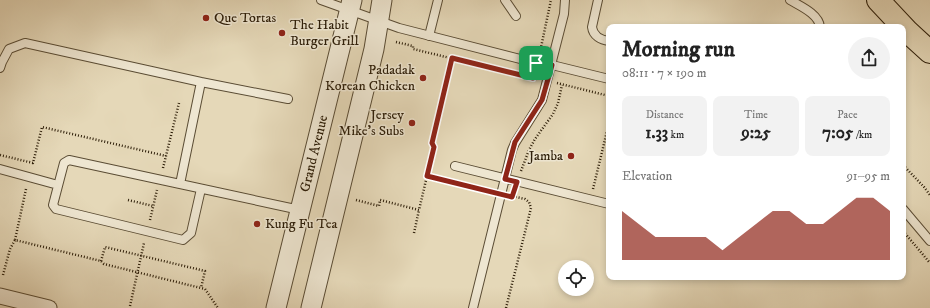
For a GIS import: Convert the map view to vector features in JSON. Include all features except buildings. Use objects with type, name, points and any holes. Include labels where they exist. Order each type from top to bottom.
[{"type":"highway","points":[[878,0],[900,24]]},
{"type":"highway","points":[[906,30],[930,52]]},
{"type":"street","points":[[311,308],[374,49],[382,0]]},
{"type":"street","name":"Grand Avenue","points":[[276,308],[351,6]]},
{"type":"street","points":[[0,296],[28,306],[49,308]]},
{"type":"lane","points":[[322,0],[351,6],[379,21],[429,36],[536,63],[552,65],[606,78]]},
{"type":"lane","points":[[429,36],[438,0]]},
{"type":"lane","points":[[505,0],[516,16]]},
{"type":"lane","points":[[473,308],[515,142],[542,100],[564,14],[565,0]]},
{"type":"lane","points":[[598,0],[592,31],[600,39],[606,41]]},
{"type":"lane","points":[[790,0],[812,14],[819,24]]},
{"type":"lane","points":[[0,68],[8,49],[26,43],[201,82],[288,99]]},
{"type":"lane","points":[[180,184],[201,82]]},
{"type":"lane","points":[[201,189],[191,233],[183,240],[56,209],[53,205],[64,163],[69,160],[301,210]]},
{"type":"lane","points":[[455,166],[606,203]]},
{"type":"lane","points":[[0,169],[58,184]]},
{"type":"lane","points":[[906,213],[930,241]]},
{"type":"path","points":[[533,78],[551,0]]},
{"type":"path","points":[[396,42],[413,46],[413,49],[606,95]]},
{"type":"path","points":[[414,233],[434,147],[432,143],[452,58]]},
{"type":"path","points":[[512,197],[528,150],[553,114],[558,103],[562,85]]},
{"type":"path","points":[[130,306],[179,102]]},
{"type":"path","points":[[0,155],[33,163],[42,127],[166,156]]},
{"type":"path","points":[[591,200],[606,136]]},
{"type":"path","points":[[906,168],[930,195]]},
{"type":"path","points":[[427,176],[525,199],[529,202],[531,208],[506,308]]},
{"type":"path","points":[[4,275],[10,249],[15,240],[26,190],[20,188]]},
{"type":"path","points":[[128,200],[153,206]]},
{"type":"path","points":[[355,200],[379,206],[380,200],[419,210]]},
{"type":"path","points":[[906,235],[930,263]]},
{"type":"path","points":[[15,240],[101,261],[104,264],[138,273],[205,289],[218,308]]},
{"type":"path","points":[[101,261],[105,247],[205,271],[201,288]]},
{"type":"place","name":"Que Tortas","points":[[206,18]]},
{"type":"place","name":"The Habit Burger Grill","points":[[282,33]]},
{"type":"place","name":"Padadak Korean Chicken","points":[[423,78]]},
{"type":"place","name":"Jersey Mike's Subs","points":[[412,123]]},
{"type":"place","name":"Jamba","points":[[571,156]]},
{"type":"place","name":"Kung Fu Tea","points":[[257,224]]},
{"type":"route","points":[[452,58],[533,78],[536,63],[552,65],[542,100],[515,142],[512,150],[505,179],[517,182],[512,197],[427,176],[434,147],[432,143],[452,58]]}]
